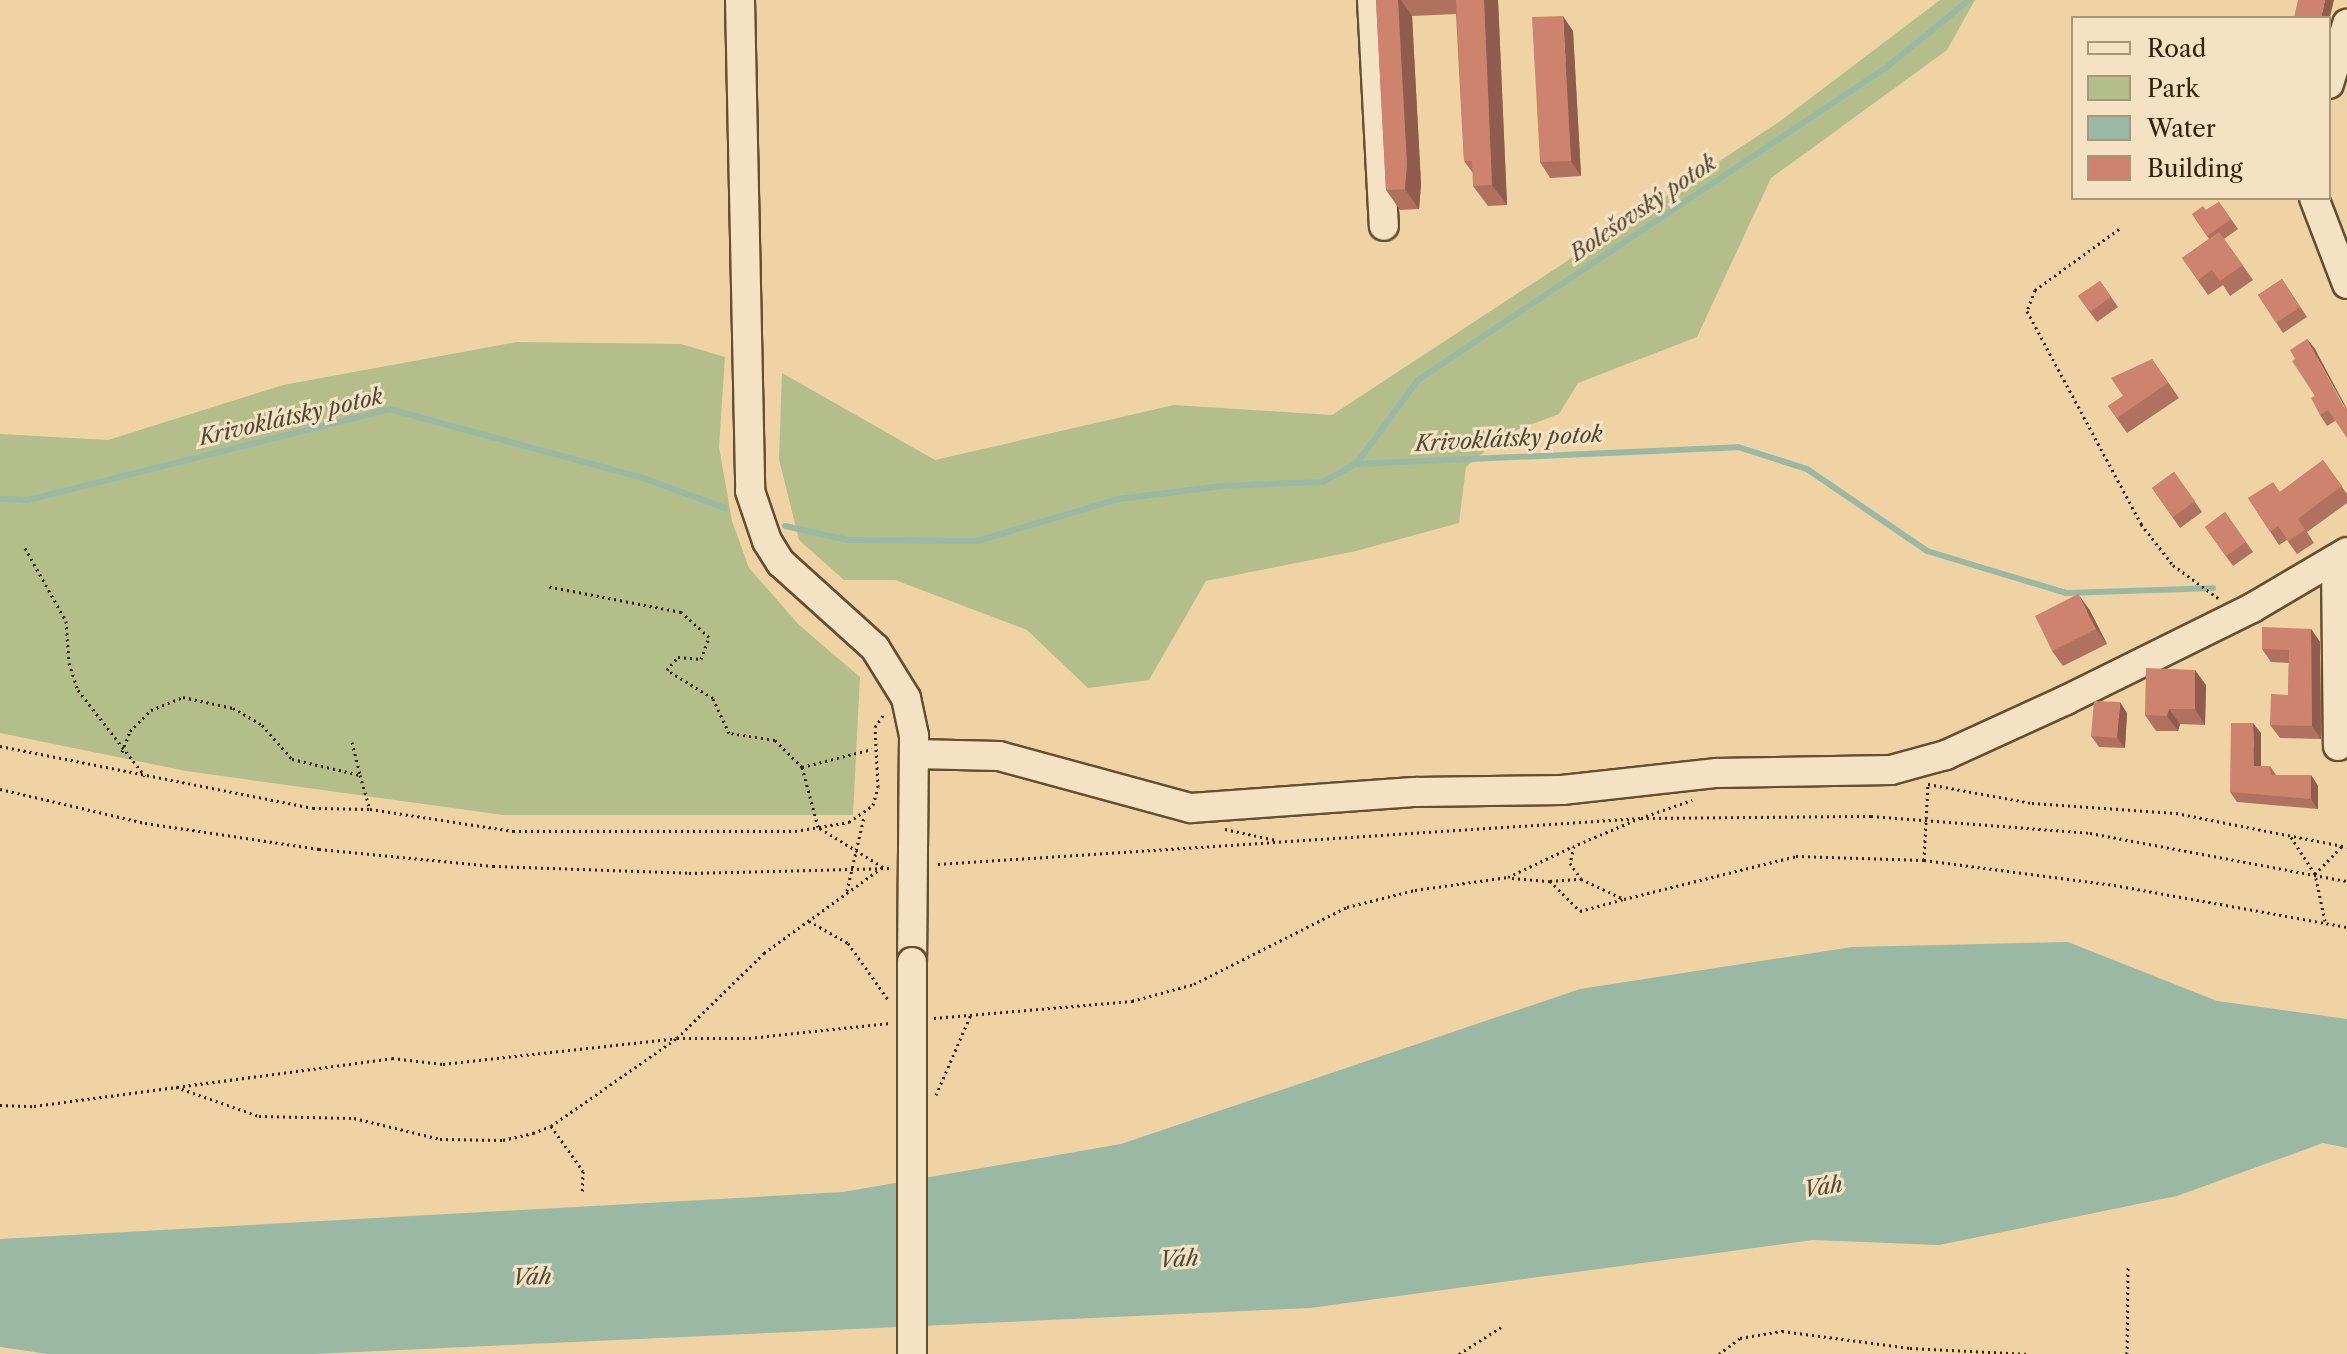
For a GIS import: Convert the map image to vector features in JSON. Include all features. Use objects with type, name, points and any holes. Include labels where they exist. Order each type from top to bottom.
[{"type":"street","points":[[740,0],[750,491],[767,541],[781,563],[875,648],[906,698],[915,754],[912,866],[912,1354]]},
{"type":"street","points":[[1372,0],[1384,226]]},
{"type":"street","points":[[2331,77],[2347,24]]},
{"type":"street","points":[[2315,200],[2347,284]]},
{"type":"street","points":[[915,754],[999,756],[1191,808],[1416,792],[1562,790],[1717,773],[1860,772],[1946,755],[2247,610],[2342,557]]},
{"type":"street","points":[[2338,746],[2342,557]]},
{"type":"path","points":[[2119,229],[2035,290],[2027,311],[2141,524],[2192,581],[2247,610]]},
{"type":"path","points":[[25,548],[66,621],[69,663],[78,690],[122,752],[145,776]]},
{"type":"path","points":[[546,586],[681,612],[709,637],[701,659],[678,657],[667,670],[713,698],[729,733],[775,740],[802,767],[818,827],[883,867]]},
{"type":"path","points":[[122,752],[130,731],[151,710],[183,697],[233,708],[262,725],[292,759],[360,775]]},
{"type":"path","points":[[847,891],[859,852],[865,816],[878,787],[873,749],[875,727],[893,704],[906,698]]},
{"type":"path","points":[[352,742],[370,809]]},
{"type":"path","points":[[0,746],[313,808],[370,809],[513,831],[743,832],[818,827],[865,816]]},
{"type":"path","points":[[802,767],[873,749]]},
{"type":"path","points":[[1508,877],[1641,818],[1705,795],[1715,785],[1717,773]]},
{"type":"path","points":[[1924,860],[1928,784],[2032,803],[2176,813],[2344,847]]},
{"type":"path","points":[[0,789],[145,823],[319,849],[493,866],[689,873],[855,868],[1641,818],[1925,818],[2090,833],[2347,881]]},
{"type":"path","points":[[1191,808],[1198,818],[1225,829],[1288,841]]},
{"type":"path","points":[[2291,836],[2315,874],[2325,922]]},
{"type":"path","points":[[1574,846],[1570,863],[1581,879]]},
{"type":"path","points":[[2315,874],[2325,858],[2344,847]]},
{"type":"path","points":[[1550,881],[1580,911],[1796,856],[1924,860],[2114,885],[2347,927]]},
{"type":"path","points":[[173,1086],[259,1116],[354,1118],[440,1139],[503,1140],[551,1126],[677,1038],[764,953],[883,867]]},
{"type":"path","points":[[925,1019],[1144,997],[1194,984],[1347,907],[1415,890],[1508,877],[1550,881],[1581,879],[1624,899]]},
{"type":"path","points":[[809,921],[848,943],[873,982],[899,1010]]},
{"type":"path","points":[[932,1101],[971,1014]]},
{"type":"path","points":[[0,1105],[34,1106],[392,1058],[443,1064],[677,1038],[749,1038],[895,1022]]},
{"type":"path","points":[[551,1126],[583,1171],[582,1194]]},
{"type":"path","points":[[2127,1354],[2128,1267]]},
{"type":"path","points":[[1459,1354],[1501,1327]]},
{"type":"path","points":[[1719,1354],[1740,1338],[1782,1331],[1910,1348],[2029,1354]]},
{"type":"path","points":[[1907,1354],[1910,1348]]},
{"type":"green space","points":[[1940,0],[1975,0],[1947,50],[1771,178],[1697,337],[1578,383],[1559,414],[1504,435],[1466,467],[1459,523],[1356,551],[1206,581],[1149,680],[1088,688],[1027,630],[895,580],[844,580],[799,540],[779,459],[782,373],[935,460],[1174,405],[1332,415],[1779,122]]},
{"type":"green space","points":[[517,342],[681,344],[725,357],[719,447],[732,521],[749,568],[799,625],[860,677],[853,815],[503,815],[186,771],[0,733],[0,434],[108,440],[283,385]]},
{"type":"water","name":"Váh","points":[[2068,942],[2217,1001],[2347,1019],[2347,1148],[2323,1143],[2177,1196],[1939,1245],[1813,1240],[1310,1308],[313,1354],[48,1354],[0,1347],[0,1239],[843,1192],[1121,1144],[1580,989],[1852,947]]},
{"type":"building","points":[[1376,0],[1398,0],[1407,164],[1405,189],[1386,190]]},
{"type":"building","points":[[1456,0],[1484,0],[1492,185],[1473,186],[1472,161],[1464,161]]},
{"type":"building","points":[[2298,0],[2325,0],[2321,16],[2294,16]]},
{"type":"building","points":[[1563,16],[1571,161],[1540,162],[1532,17]]},
{"type":"building","points":[[2219,202],[2231,219],[2207,236],[2192,214],[2203,206],[2206,210]]},
{"type":"building","points":[[2219,232],[2243,265],[2220,281],[2212,270],[2198,280],[2182,258]]},
{"type":"building","points":[[2282,279],[2300,307],[2276,323],[2258,295]]},
{"type":"building","points":[[2100,281],[2111,297],[2090,312],[2078,296]]},
{"type":"building","points":[[2307,339],[2347,408],[2347,438],[2328,410],[2320,415],[2311,398],[2315,396],[2292,361],[2295,359],[2290,350]]},
{"type":"building","points":[[2152,359],[2168,383],[2117,418],[2108,406],[2123,396],[2111,378]]},
{"type":"building","points":[[2323,460],[2342,486],[2298,519],[2305,530],[2288,541],[2278,526],[2270,532],[2248,498],[2273,482],[2280,492]]},
{"type":"building","points":[[2174,472],[2195,501],[2173,517],[2152,488]]},
{"type":"building","points":[[2225,512],[2246,542],[2226,556],[2205,527]]},
{"type":"building","points":[[2078,594],[2096,629],[2052,651],[2035,616]]},
{"type":"building","points":[[2262,627],[2311,629],[2312,726],[2270,725],[2271,694],[2288,695],[2289,650],[2262,649]]},
{"type":"building","points":[[2146,668],[2195,670],[2195,709],[2169,709],[2167,716],[2145,715]]},
{"type":"building","points":[[2094,701],[2120,702],[2117,738],[2091,736]]},
{"type":"building","points":[[2231,723],[2253,723],[2254,766],[2270,766],[2271,775],[2311,775],[2311,799],[2230,792]]},
{"type":"waterway","name":"Bolešovský potok","points":[[1356,464],[1418,380],[1887,67],[1969,0]]},
{"type":"waterway","name":"Krivoklátsky potok","points":[[0,499],[28,500],[389,409],[643,478],[725,508]]},
{"type":"waterway","name":"Krivoklátsky potok","points":[[785,526],[848,540],[977,541],[1119,499],[1222,486],[1322,482],[1356,464],[1738,447],[1807,469],[1927,551],[2066,593],[2213,588]]}]
